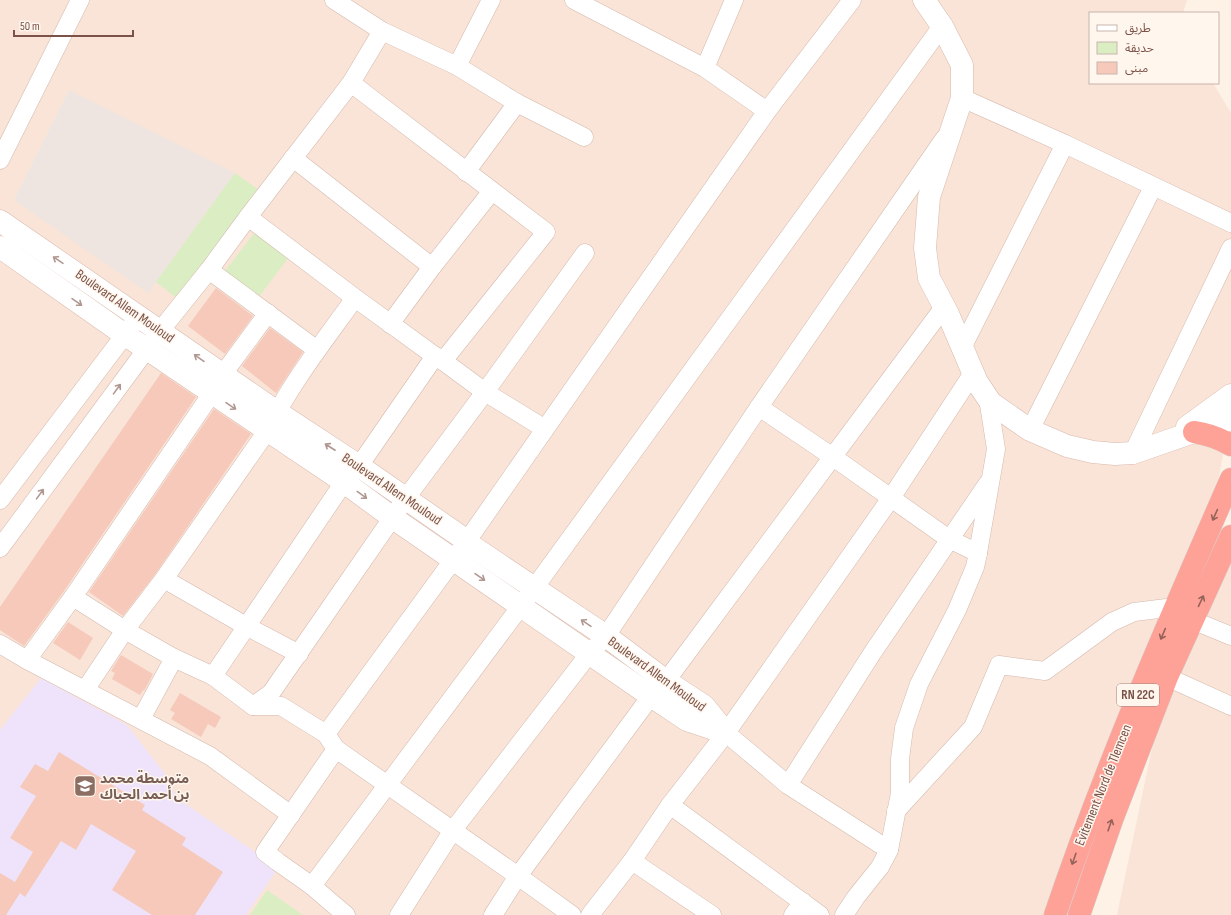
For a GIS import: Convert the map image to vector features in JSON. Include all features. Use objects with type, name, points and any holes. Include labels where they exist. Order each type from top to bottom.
[{"type":"highway","points":[[1194,432],[1207,434],[1231,445]]},
{"type":"highway","name":"Evitement Nord de Tlemcen","points":[[1055,915],[1075,855],[1146,676],[1231,479]]},
{"type":"highway","name":"Evitement Nord de Tlemcen","points":[[1079,915],[1113,816],[1167,677],[1231,536]]},
{"type":"main road","points":[[924,0],[942,26],[962,65],[962,98],[929,197],[925,248],[930,278],[977,382],[991,403],[1030,430],[1067,446],[1093,452],[1115,454],[1133,453],[1231,419]]},
{"type":"main road","name":"Boulevard Allem Mouloud","points":[[0,221],[223,374],[272,421],[344,482],[393,518],[687,720],[726,733]]},
{"type":"main road","name":"Boulevard Allem Mouloud","points":[[0,247],[124,335],[212,393],[272,421],[359,466],[467,541],[467,543],[535,587],[606,636],[666,681],[704,706],[726,733]]},
{"type":"main road","points":[[1165,442],[1231,395]]},
{"type":"street","points":[[0,160],[80,0]]},
{"type":"street","points":[[334,0],[382,31],[457,66],[517,103],[584,137]]},
{"type":"street","points":[[457,66],[491,0]]},
{"type":"street","points":[[574,0],[705,68],[767,111]]},
{"type":"street","points":[[705,68],[734,0]]},
{"type":"street","points":[[326,734],[467,541],[767,111],[852,0]]},
{"type":"street","points":[[312,886],[535,587],[942,26]]},
{"type":"street","points":[[0,548],[160,331],[209,270],[248,216],[351,83],[382,31]]},
{"type":"street","points":[[213,676],[344,482],[359,466],[439,358],[546,232],[351,83]]},
{"type":"street","points":[[962,98],[1065,144],[1231,223]]},
{"type":"street","points":[[466,172],[517,103]]},
{"type":"street","points":[[399,915],[453,830],[589,654],[606,636],[759,407],[952,128]]},
{"type":"street","points":[[962,348],[1065,144]]},
{"type":"street","points":[[293,158],[432,267]]},
{"type":"street","points":[[1030,430],[1153,187]]},
{"type":"street","points":[[390,324],[432,267],[492,191]]},
{"type":"street","points":[[248,216],[390,324],[486,392],[545,429]]},
{"type":"street","points":[[1133,453],[1231,248]]},
{"type":"street","points":[[253,706],[271,693],[406,498],[486,392],[585,253]]},
{"type":"street","points":[[209,270],[317,350]]},
{"type":"street","points":[[85,690],[125,630],[164,579],[272,421],[317,350],[355,298]]},
{"type":"street","points":[[493,915],[518,876],[651,696],[666,681],[944,307]]},
{"type":"street","points":[[27,660],[73,598],[212,393],[223,374],[268,313]]},
{"type":"street","points":[[28,511],[2,498],[139,316]]},
{"type":"street","points":[[590,915],[632,860],[670,805],[726,733],[891,498],[973,373]]},
{"type":"street","points":[[844,915],[880,866],[889,850],[900,793],[900,759],[904,728],[919,684],[957,610],[975,567],[996,449],[988,398]]},
{"type":"street","points":[[759,407],[949,539],[978,553]]},
{"type":"street","points":[[788,785],[873,652],[991,478]]},
{"type":"street","points":[[164,579],[246,626],[299,654]]},
{"type":"street","points":[[73,598],[174,658],[213,676],[253,706],[281,706],[326,734],[336,749],[572,915]]},
{"type":"street","points":[[896,811],[973,726],[999,666],[1045,671],[1112,622],[1134,612],[1175,606]]},
{"type":"street","points":[[1192,620],[1231,636]]},
{"type":"street","points":[[0,644],[27,660],[210,756],[291,815]]},
{"type":"street","points":[[141,719],[174,658]]},
{"type":"street","points":[[1167,677],[1231,706]]},
{"type":"street","points":[[726,733],[788,785],[889,850]]},
{"type":"street","points":[[336,749],[265,852],[312,886],[346,915]]},
{"type":"street","points":[[670,805],[798,909],[820,915]]},
{"type":"street","points":[[632,860],[712,915]]},
{"type":"shaded area","points":[[0,0],[1187,0],[1183,12],[1089,12],[1089,84],[1214,84],[1231,113],[1231,413],[1217,486],[1062,915],[0,915]]},
{"type":"shaded area","points":[[69,90],[235,173],[148,293],[14,200]]},
{"type":"shaded area","points":[[1231,558],[1231,915],[1117,915],[1167,677]]},
{"type":"shaded area","name":"متوسطة محمد بن أحمد الحباك","points":[[41,678],[127,725],[165,774],[177,798],[278,868],[246,915],[0,915],[0,730]]},
{"type":"green space","points":[[235,173],[259,190],[179,300],[156,282]]},
{"type":"green space","points":[[256,231],[289,257],[258,298],[224,272]]},
{"type":"green space","points":[[267,890],[303,915],[250,915]]},
{"type":"building","points":[[216,288],[253,316],[225,354],[188,326]]},
{"type":"building","points":[[270,328],[303,352],[276,393],[242,366]]},
{"type":"building","points":[[161,373],[196,397],[64,591],[24,646],[0,630],[0,607]]},
{"type":"building","points":[[214,409],[251,434],[156,573],[123,616],[89,592]]},
{"type":"building","points":[[68,622],[93,638],[80,660],[53,643]]},
{"type":"building","points":[[121,655],[153,674],[144,691],[143,690],[140,695],[112,679],[115,673],[111,671]]},
{"type":"building","points":[[180,693],[221,717],[215,728],[208,724],[201,737],[171,719],[175,713],[170,710]]},
{"type":"building","points":[[59,752],[145,805],[142,810],[186,838],[182,845],[223,872],[195,915],[152,915],[112,890],[136,851],[91,824],[76,850],[61,841],[25,897],[20,893],[6,915],[0,915],[0,873],[15,882],[33,852],[10,838],[36,796],[20,787],[35,764],[48,771]]},
{"type":"place","name":"متوسطة محمد بن أحمد الحباك","points":[[85,786]]}]
